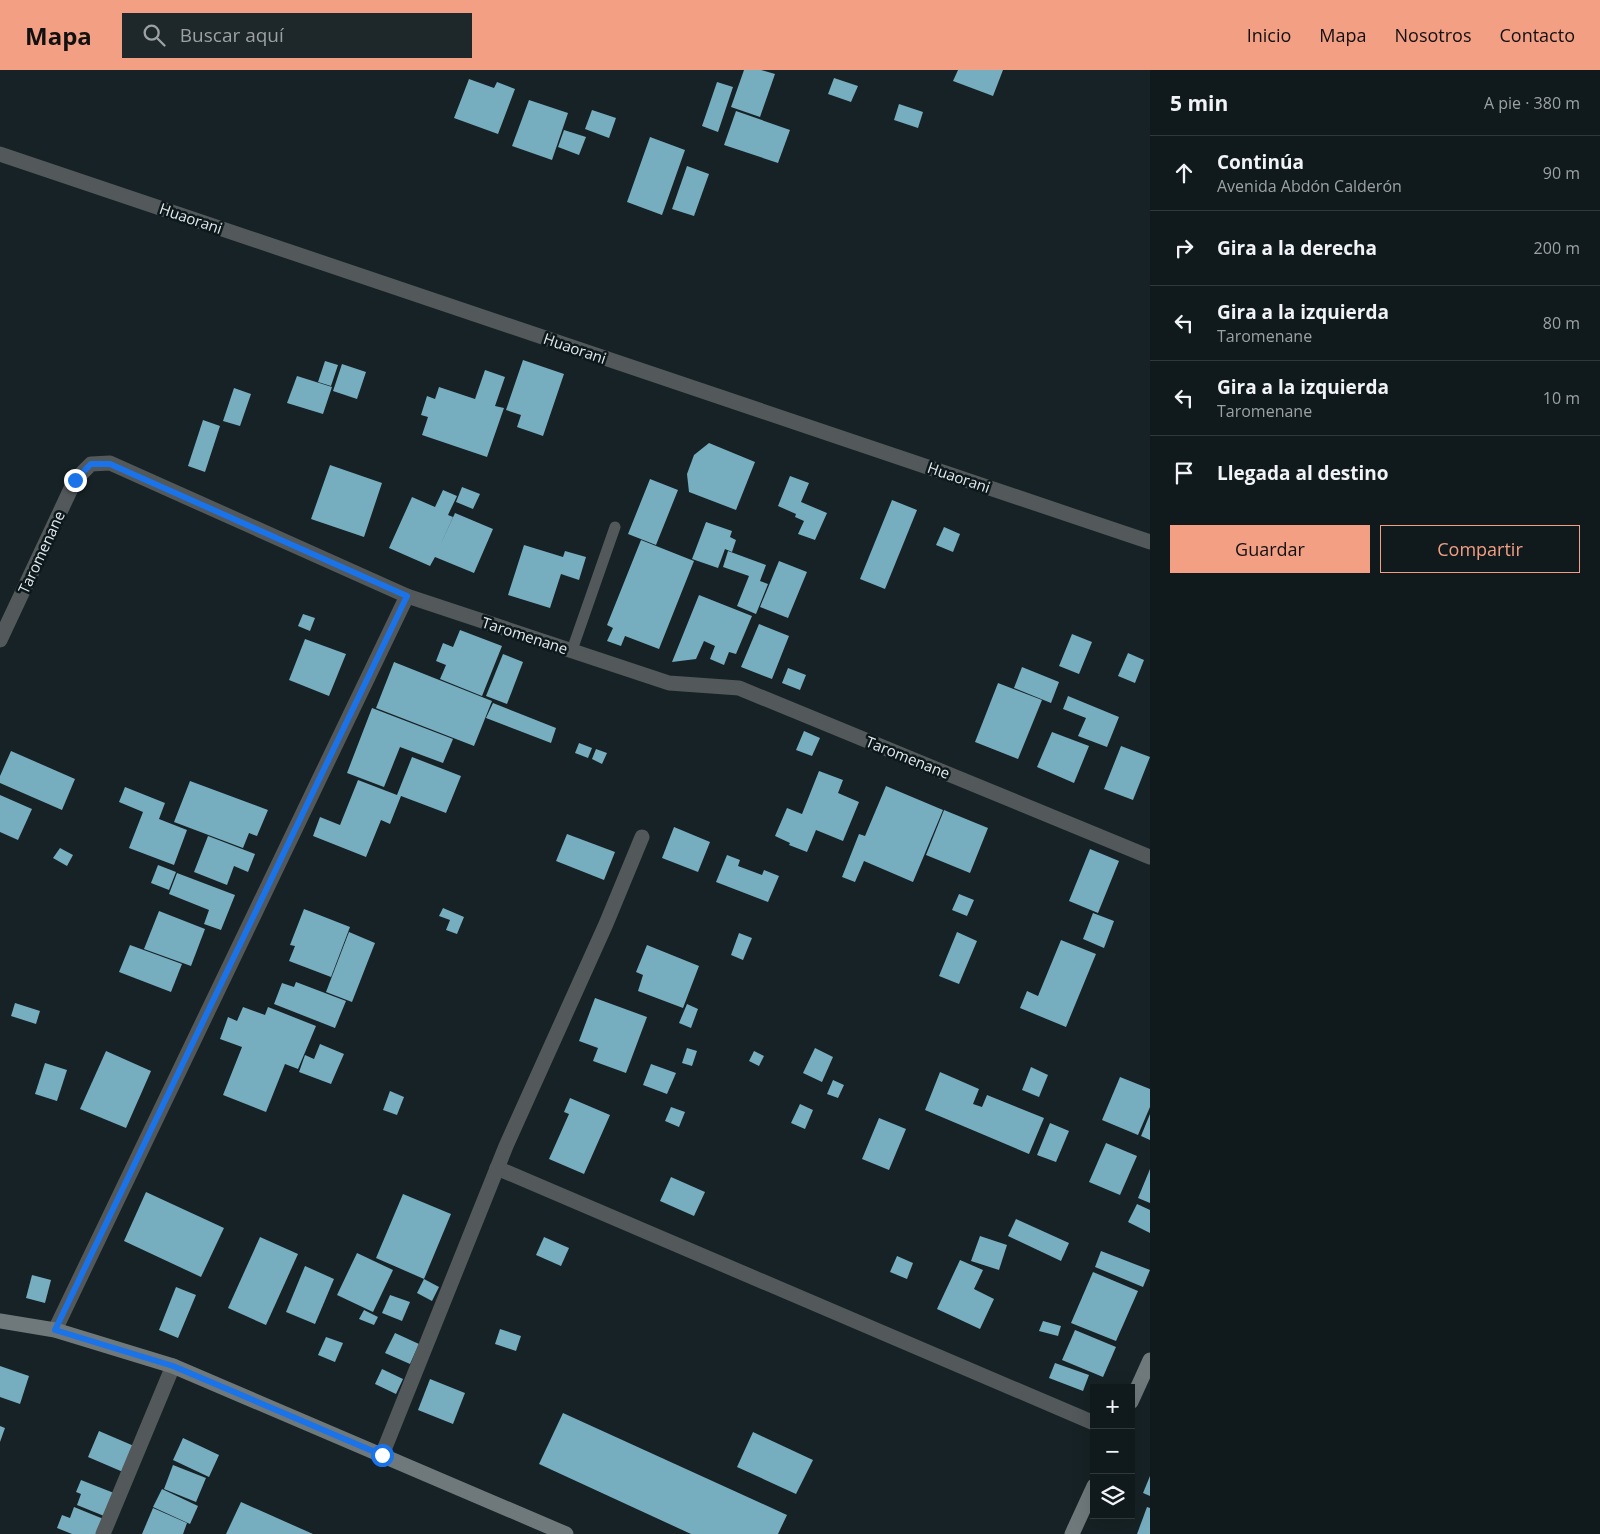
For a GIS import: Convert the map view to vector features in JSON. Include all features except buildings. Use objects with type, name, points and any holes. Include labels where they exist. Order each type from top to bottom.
[{"type":"street","name":"Huaorani","points":[[0,154],[1150,542]]},
{"type":"street","name":"Taromenane","points":[[0,640],[75,480],[91,464],[110,464],[407,596],[670,682],[739,688],[1150,857]]},
{"type":"street","points":[[55,1330],[407,596]]},
{"type":"street","points":[[382,1455],[497,1168],[606,924],[642,837]]},
{"type":"street","points":[[497,1168],[1090,1421]]},
{"type":"street","points":[[0,1321],[55,1330],[173,1366],[566,1534]]},
{"type":"street","points":[[1135,1393],[1150,1360]]},
{"type":"street","points":[[103,1534],[173,1366]]},
{"type":"street","points":[[1072,1534],[1090,1495]]},
{"type":"lane","points":[[572,650],[615,526]]},
{"type":"route","points":[[75,480],[91,464],[110,464],[407,596],[55,1330],[173,1366],[382,1455]]}]
